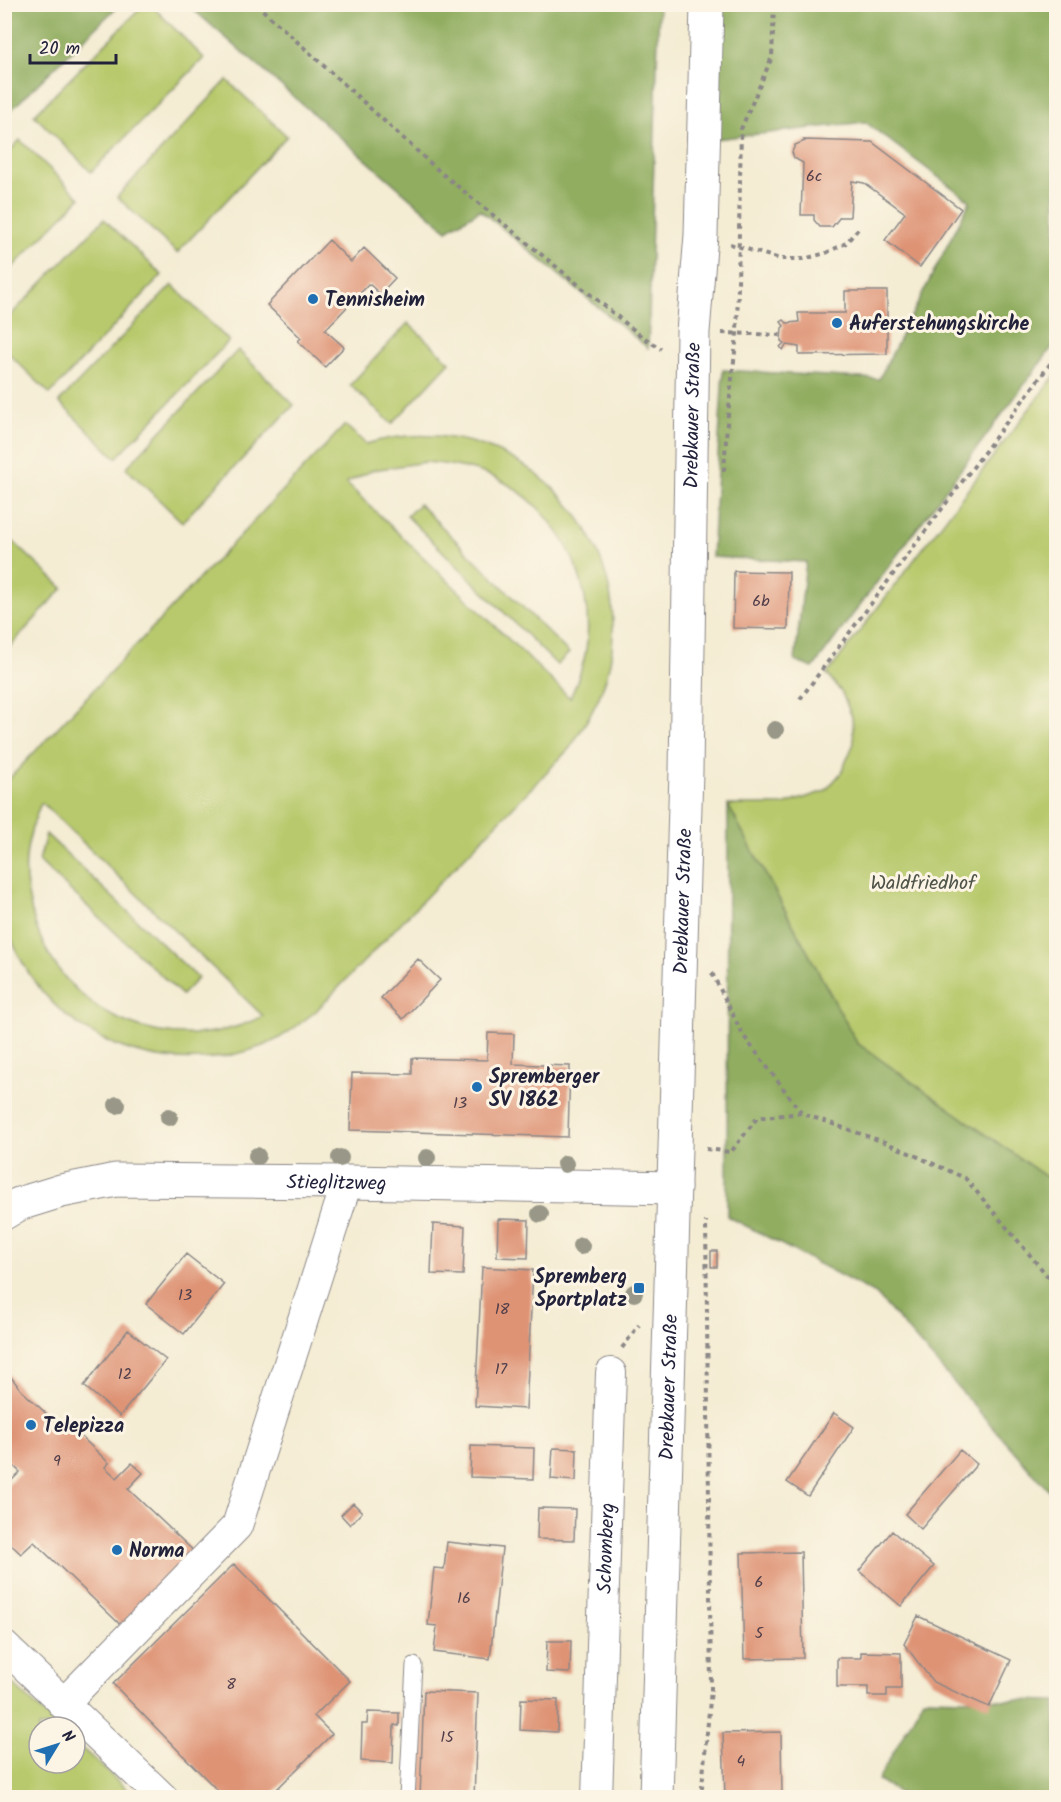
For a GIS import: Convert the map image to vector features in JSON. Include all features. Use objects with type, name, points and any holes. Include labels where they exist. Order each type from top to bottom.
[{"type":"street","name":"Drebkauer Straße","points":[[656,1797],[686,760],[693,332],[700,235],[706,4]]},
{"type":"street","name":"Stieglitzweg","points":[[4,1213],[19,1204],[60,1191],[116,1180],[674,1188]]},
{"type":"street","points":[[63,1704],[237,1526],[347,1182]]},
{"type":"street","name":"Schomberg","points":[[597,1797],[611,1373]]},
{"type":"street","points":[[4,1646],[163,1797]]},
{"type":"lane","points":[[407,1797],[414,1665]]},
{"type":"path","points":[[256,4],[439,171],[640,335],[667,351]]},
{"type":"path","points":[[724,482],[727,423],[737,334],[741,129],[772,57],[774,4]]},
{"type":"path","points":[[700,235],[780,259],[804,259],[826,253],[846,243],[859,228]]},
{"type":"path","points":[[800,699],[1056,356]]},
{"type":"path","points":[[711,984],[711,972],[743,1035],[801,1113]]},
{"type":"path","points":[[702,1158],[703,1148],[731,1152],[757,1118],[801,1113],[887,1143],[965,1178],[1056,1286]]},
{"type":"path","points":[[701,1797],[711,1689],[706,1211]]},
{"type":"path","points":[[611,1373],[612,1364],[641,1323]]},
{"type":"green space","points":[[5,4],[119,4],[119,5],[5,116]]},
{"type":"green space","points":[[144,5],[151,5],[204,58],[91,172],[34,115]]},
{"type":"green space","points":[[188,5],[659,5],[648,348],[480,210],[447,230]]},
{"type":"green space","points":[[716,5],[1056,5],[1056,342],[813,668],[795,661],[806,562],[712,557],[723,370],[879,379],[970,201],[865,122],[707,140]]},
{"type":"green space","points":[[227,80],[287,136],[177,253],[117,197]]},
{"type":"green space","points":[[20,140],[80,198],[5,275],[5,156]]},
{"type":"green space","points":[[104,219],[162,275],[50,394],[5,350],[5,321]]},
{"type":"green space","points":[[172,285],[229,341],[116,458],[59,402]]},
{"type":"green space","points":[[408,323],[450,362],[392,424],[350,385]]},
{"type":"green space","points":[[238,350],[294,405],[182,522],[126,468]]},
{"type":"green space","name":"Waldfriedhof","points":[[1056,374],[1056,1184],[857,1043],[728,805],[783,805],[825,791],[841,773],[854,743],[852,717],[842,693],[827,674]]},
{"type":"green space","points":[[345,425],[366,444],[412,436],[457,439],[499,452],[537,475],[569,505],[593,542],[608,585],[613,632],[612,649],[606,679],[594,708],[569,749],[315,1012],[285,1035],[265,1045],[224,1057],[182,1059],[142,1054],[104,1040],[71,1019],[42,991],[19,956],[4,915],[5,783]],"holes":[[[425,462],[452,465],[496,478],[518,491],[538,508],[555,528],[579,574],[588,624],[585,656],[570,698],[346,483],[373,470]],[[42,803],[263,1016],[229,1029],[194,1034],[160,1032],[127,1023],[97,1007],[71,985],[50,957],[35,923],[28,892],[27,853],[31,831]]]},
{"type":"green space","points":[[419,504],[569,653],[557,665],[407,516]]},
{"type":"green space","points":[[5,534],[63,588],[4,652]]},
{"type":"green space","points":[[728,805],[857,1043],[1056,1184],[1056,1499],[876,1294],[727,1216]]},
{"type":"green space","points":[[46,834],[198,978],[182,995],[39,861]]},
{"type":"green space","points":[[4,1676],[46,1715],[27,1715],[27,1775],[87,1775],[87,1753],[135,1797],[5,1797]]},
{"type":"green space","points":[[924,1698],[1056,1701],[1056,1797],[906,1797],[878,1780]]},
{"type":"building","points":[[804,140],[872,142],[961,209],[920,267],[885,240],[905,213],[864,183],[852,181],[850,217],[840,217],[832,227],[820,227],[814,220],[814,215],[801,215],[803,163],[794,158],[792,152],[795,145]]},
{"type":"building","name":"Tennisheim","points":[[329,240],[351,262],[364,248],[395,278],[380,294],[369,284],[325,330],[344,347],[325,367],[298,341],[301,338],[267,305]]},
{"type":"building","name":"Auferstehungskirche","points":[[845,291],[887,291],[887,354],[799,355],[799,347],[786,345],[783,350],[780,347],[784,343],[781,341],[784,326],[781,322],[784,320],[787,323],[799,322],[798,313],[845,313]]},
{"type":"building","points":[[734,571],[789,572],[788,629],[733,628]]},
{"type":"building","points":[[418,959],[440,980],[403,1019],[381,998]]},
{"type":"building","points":[[488,1033],[514,1034],[513,1064],[570,1066],[568,1137],[350,1130],[352,1073],[412,1074],[412,1058],[487,1060]]},
{"type":"building","points":[[498,1219],[529,1220],[528,1258],[497,1257]]},
{"type":"building","points":[[433,1224],[465,1226],[463,1275],[431,1274]]},
{"type":"building","points":[[711,1251],[717,1251],[717,1267],[711,1267]]},
{"type":"building","points":[[186,1254],[224,1284],[184,1334],[146,1304]]},
{"type":"building","points":[[482,1267],[533,1270],[526,1409],[475,1406]]},
{"type":"building","points":[[128,1330],[166,1360],[120,1416],[84,1386]]},
{"type":"building","points":[[4,1368],[21,1390],[65,1431],[70,1426],[109,1463],[105,1467],[117,1478],[132,1463],[143,1473],[128,1489],[201,1558],[129,1633],[34,1542],[21,1554],[4,1538],[4,1488],[20,1472],[4,1457]]},
{"type":"building","points":[[834,1413],[854,1427],[808,1496],[787,1482]]},
{"type":"building","points":[[471,1446],[534,1448],[533,1479],[470,1477]]},
{"type":"building","points":[[553,1448],[577,1449],[576,1481],[551,1479]]},
{"type":"building","points":[[960,1450],[977,1464],[921,1529],[905,1514]]},
{"type":"building","points":[[353,1503],[362,1512],[350,1525],[341,1515]]},
{"type":"building","points":[[538,1508],[575,1509],[574,1540],[537,1539]]},
{"type":"building","points":[[892,1531],[934,1566],[901,1606],[859,1571]]},
{"type":"building","points":[[447,1542],[502,1548],[490,1659],[434,1652],[437,1626],[428,1625],[434,1568],[444,1569]]},
{"type":"building","points":[[801,1552],[803,1658],[744,1659],[741,1553]]},
{"type":"building","points":[[234,1564],[350,1681],[314,1716],[332,1734],[268,1798],[225,1798],[113,1684]]},
{"type":"building","points":[[918,1616],[1011,1660],[989,1707],[933,1682],[904,1644]]},
{"type":"building","points":[[547,1641],[571,1641],[570,1673],[546,1672]]},
{"type":"building","points":[[861,1652],[901,1653],[901,1689],[887,1689],[887,1696],[868,1696],[868,1687],[837,1687],[837,1658],[861,1658]]},
{"type":"building","points":[[424,1691],[478,1693],[474,1798],[420,1798]]},
{"type":"building","points":[[521,1699],[558,1700],[557,1732],[520,1730]]},
{"type":"building","points":[[368,1712],[399,1713],[399,1726],[394,1725],[393,1763],[361,1761],[362,1724],[367,1724]]},
{"type":"building","points":[[781,1732],[782,1798],[725,1798],[723,1733]]},
{"type":"place","name":"Tennisheim","points":[[313,299]]},
{"type":"place","name":"Auferstehungskirche","points":[[837,323]]},
{"type":"place","name":"Spremberger SV 1862","points":[[477,1087]]},
{"type":"place","name":"Spremberg Sportplatz","points":[[639,1288]]},
{"type":"place","name":"Telepizza","points":[[31,1425]]},
{"type":"place","name":"Norma","points":[[117,1550]]}]
